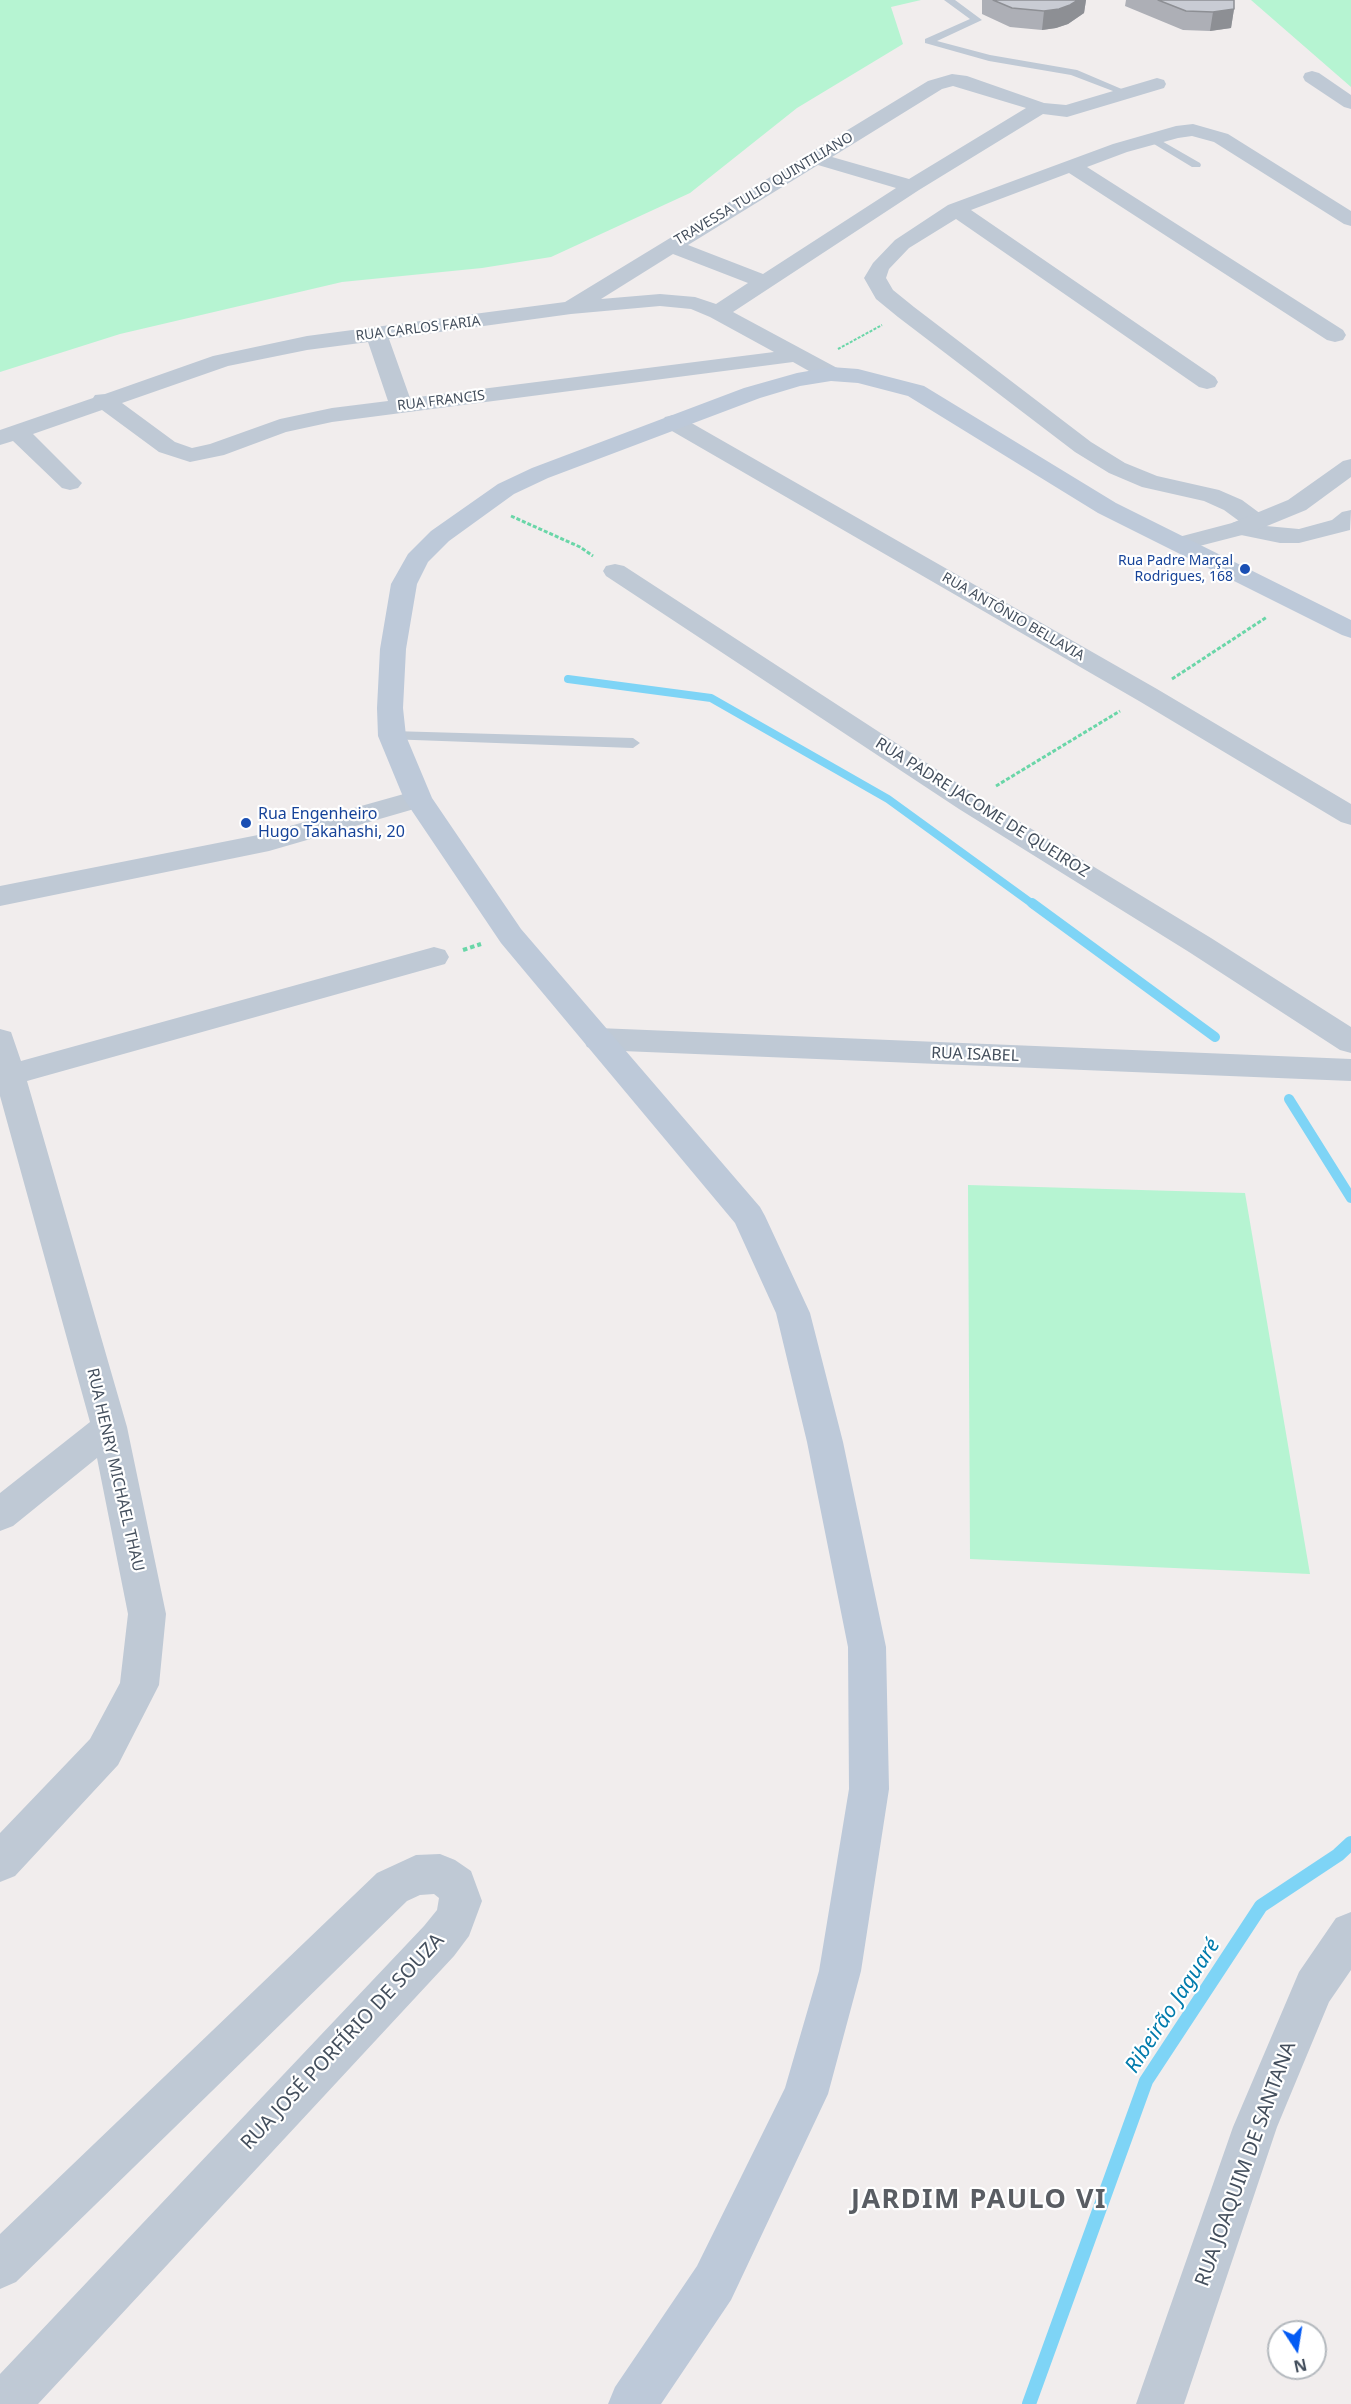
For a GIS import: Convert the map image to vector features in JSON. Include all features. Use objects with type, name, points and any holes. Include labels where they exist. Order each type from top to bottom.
[{"type":"main road","points":[[632,2404],[714,2283],[806,2094],[840,1971],[869,1789],[867,1647],[825,1442],[793,1313],[748,1216],[511,936],[417,800],[392,736],[390,708],[393,649],[404,584],[417,560],[440,536],[507,489],[540,473],[673,422],[752,393],[797,380],[814,364],[916,391],[1107,508],[1351,630]]},
{"type":"street","points":[[1312,77],[1351,103]]},
{"type":"street","name":"TRAVESSA TULIO QUINTILIANO","points":[[571,308],[935,85],[960,80],[1035,105]]},
{"type":"street","points":[[718,312],[1035,105],[1067,111],[1157,84]]},
{"type":"street","points":[[1351,220],[1221,138],[1193,130],[1176,132],[993,192],[955,209],[902,244],[880,267],[875,278],[884,294],[906,312],[1083,447],[1117,468],[1150,482],[1211,495],[1233,505],[1248,525],[1280,536],[1299,536],[1341,525],[1351,517]]},
{"type":"street","points":[[815,158],[912,186]]},
{"type":"street","points":[[1072,166],[1335,335]]},
{"type":"street","points":[[955,209],[1207,381]]},
{"type":"street","points":[[670,246],[765,282]]},
{"type":"street","name":"RUA CARLOS FARIA","points":[[8,435],[103,400],[221,361],[307,343],[571,308],[660,300],[695,303],[718,312],[814,364]]},
{"type":"street","points":[[376,334],[401,406]]},
{"type":"street","name":"RUA FRANCIS","points":[[103,400],[167,447],[190,455],[216,450],[299,422],[401,406],[814,364]]},
{"type":"street","name":"RUA ANTÔNIO BELLAVIA","points":[[673,422],[1148,695],[1351,816]]},
{"type":"street","points":[[8,435],[70,483]]},
{"type":"street","points":[[1180,544],[1248,525],[1297,505],[1351,466]]},
{"type":"street","name":"RUA PADRE JACOME DE QUEIROZ","points":[[615,571],[969,803],[1200,945],[1351,1042]]},
{"type":"street","points":[[0,896],[259,844],[417,800]]},
{"type":"street","points":[[10,1075],[434,957]]},
{"type":"street","name":"RUA ISABEL","points":[[598,1039],[1351,1070]]},
{"type":"street","name":"RUA HENRY MICHAEL THAU","points":[[0,1040],[109,1427],[147,1614],[139,1685],[104,1752],[0,1862]]},
{"type":"street","points":[[0,1515],[109,1427]]},
{"type":"street","name":"RUA JOSÉ PORFÍRIO DE SOUZA","points":[[0,2266],[392,1887],[416,1875],[440,1874],[456,1885],[461,1901],[454,1922],[439,1941],[5,2404]]},
{"type":"street","name":"RUA JOAQUIM DE SANTANA","points":[[1160,2404],[1255,2127],[1314,1987],[1351,1933]]},
{"type":"lane","points":[[949,0],[977,20],[928,41],[989,58],[1073,72],[1126,93]]},
{"type":"lane","points":[[1153,139],[1196,165]]},
{"type":"lane","points":[[392,736],[633,743]]},
{"type":"path","points":[[814,364],[906,312]]},
{"type":"path","points":[[482,505],[525,521],[580,547]]},
{"type":"path","points":[[969,803],[1148,695],[1293,600]]},
{"type":"path","points":[[434,957],[511,936]]},
{"type":"green space","points":[[0,0],[921,0],[891,7],[903,44],[797,108],[690,193],[551,257],[482,268],[342,282],[120,334],[0,372]]},
{"type":"green space","points":[[1251,0],[1351,0],[1351,87]]},
{"type":"green space","points":[[968,1185],[1245,1193],[1310,1574],[970,1559]]},
{"type":"building","points":[[993,0],[1078,0],[1059,9],[1044,11],[1012,8]]},
{"type":"building","points":[[1158,0],[1234,0],[1234,9],[1213,12],[1186,11]]},
{"type":"waterway","points":[[568,679],[711,698],[888,799],[1034,905]]},
{"type":"waterway","points":[[1032,903],[1215,1037]]},
{"type":"waterway","points":[[1289,1099],[1351,1198]]},
{"type":"waterway","name":"Ribeirão Jaguaré","points":[[1029,2404],[1146,2081],[1261,1906],[1338,1855],[1351,1843]]},
{"type":"place","name":"Rua Padre Marçal Rodrigues, 168","points":[[1245,569]]},
{"type":"place","name":"Rua Engenheiro Hugo Takahashi, 20","points":[[246,823]]},
{"type":"district","name":"JARDIM PAULO VI","points":[[979,2200]]}]
